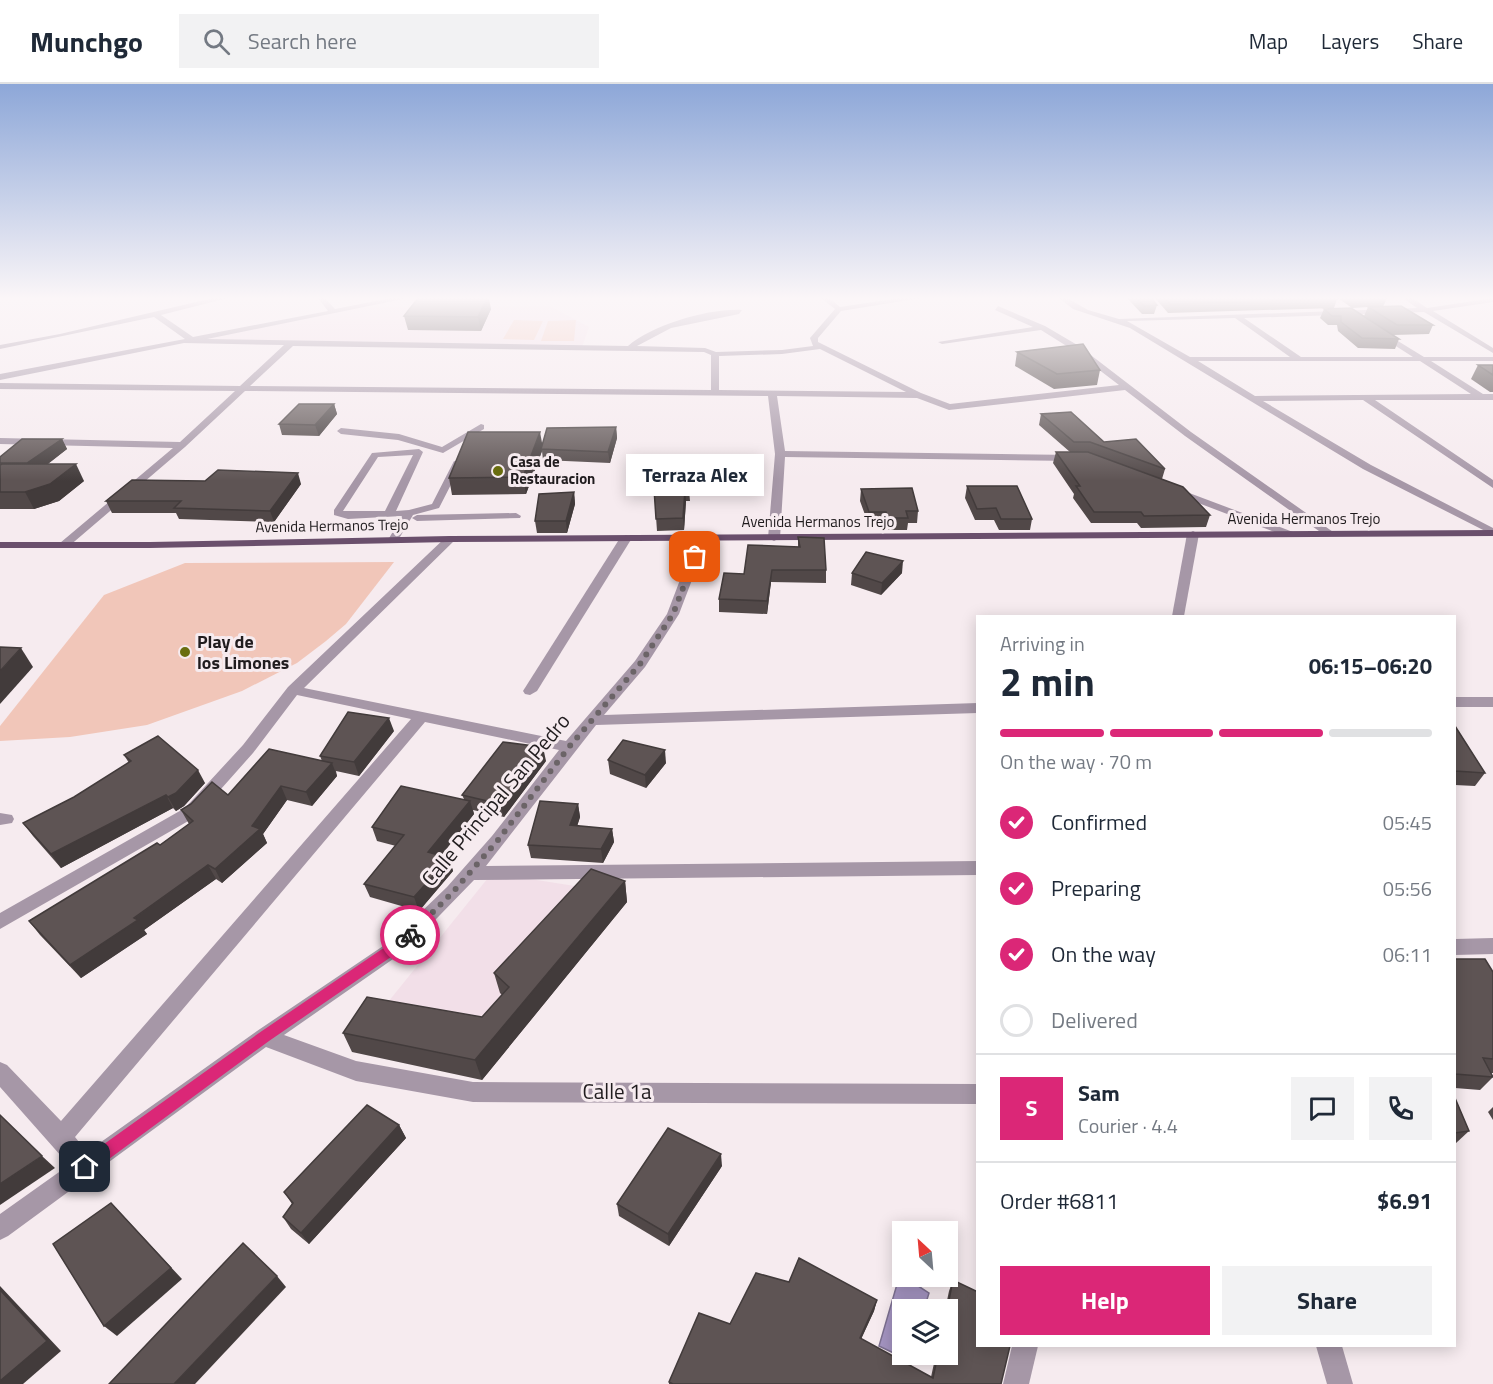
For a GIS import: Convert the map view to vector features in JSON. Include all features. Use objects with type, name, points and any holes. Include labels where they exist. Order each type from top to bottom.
[{"type":"main road","name":"Avenida Hermanos Trejo","points":[[0,545],[450,539],[1493,532]]},
{"type":"street","points":[[0,376],[90,359]]},
{"type":"street","points":[[64,545],[182,445],[274,359]]},
{"type":"street","points":[[715,359],[715,394]]},
{"type":"street","points":[[844,359],[918,395],[949,407],[1127,387]]},
{"type":"street","points":[[1090,359],[1188,434],[1330,534]]},
{"type":"street","points":[[1192,359],[1493,359]]},
{"type":"street","points":[[1192,359],[1367,467],[1493,532]]},
{"type":"street","points":[[1420,360],[1493,406]]},
{"type":"street","points":[[0,386],[918,395]]},
{"type":"street","points":[[772,395],[780,454],[774,538]]},
{"type":"street","points":[[1256,398],[1493,397]]},
{"type":"street","points":[[1367,399],[1493,485]]},
{"type":"street","points":[[0,441],[182,445]]},
{"type":"street","points":[[780,454],[1087,458]]},
{"type":"street","points":[[1161,486],[1289,534]]},
{"type":"street","points":[[1179,615],[1193,534]]},
{"type":"street","points":[[530,691],[626,538]]},
{"type":"street","name":"Calle Principal San Pedro","points":[[0,1228],[264,1037],[399,945],[470,873],[569,747],[640,664],[673,614],[702,538]]},
{"type":"street","points":[[0,922],[191,812],[248,749],[293,690],[450,539]]},
{"type":"street","points":[[293,690],[569,747]]},
{"type":"street","points":[[1456,702],[1493,702]]},
{"type":"street","points":[[594,720],[976,708]]},
{"type":"street","points":[[61,1137],[422,716]]},
{"type":"street","points":[[470,873],[976,868]]},
{"type":"street","points":[[1456,946],[1493,946]]},
{"type":"street","name":"Calle 1a","points":[[264,1037],[356,1071],[472,1092],[976,1094]]},
{"type":"street","points":[[0,1072],[61,1137],[85,1167]]},
{"type":"street","points":[[1016,1384],[1025,1347]]},
{"type":"street","points":[[1329,1347],[1340,1384]]},
{"type":"lane","points":[[481,427],[442,450],[375,455],[339,513],[348,516],[389,514],[516,516]]},
{"type":"lane","points":[[341,430],[399,437],[442,450],[461,452],[436,506],[407,515],[393,540]]},
{"type":"lane","points":[[461,440],[483,440]]},
{"type":"lane","points":[[389,514],[419,452]]},
{"type":"shaded area","name":"Play de los Limones","points":[[394,562],[346,624],[326,641],[297,663],[242,691],[147,725],[70,737],[0,741],[0,726],[104,595],[185,563]]},
{"type":"shaded area","points":[[492,873],[594,889],[515,1007],[489,1037],[376,1017]]},
{"type":"shaded area","points":[[896,1287],[920,1287],[929,1293],[927,1299],[893,1299]]},
{"type":"shaded area","points":[[892,1301],[892,1352],[879,1346]]},
{"type":"building","points":[[1029,359],[1093,359],[1100,370],[1057,374]]},
{"type":"building","points":[[1478,365],[1493,365],[1493,375]]},
{"type":"building","points":[[299,404],[334,404],[315,425],[279,424]]},
{"type":"building","points":[[1071,412],[1104,442],[1136,439],[1165,469],[1090,442],[1074,442],[1041,414]]},
{"type":"building","points":[[616,427],[608,452],[541,449],[547,428]]},
{"type":"building","points":[[468,432],[540,432],[523,477],[449,478]]},
{"type":"building","points":[[22,439],[62,439],[27,463],[0,463],[0,457]]},
{"type":"building","points":[[1056,452],[1088,452],[1183,487],[1210,515],[1144,516],[1141,512],[1094,512],[1076,486],[1080,486]]},
{"type":"building","points":[[76,464],[50,484],[25,492],[0,492],[0,465]]},
{"type":"building","points":[[218,470],[298,473],[270,511],[174,508],[181,501],[106,501],[132,480],[205,481]]},
{"type":"building","points":[[686,471],[689,490],[685,490],[683,518],[656,519],[653,473]]},
{"type":"building","points":[[967,486],[1017,486],[1032,519],[1001,519],[996,508],[977,509]]},
{"type":"building","points":[[912,488],[918,511],[906,511],[908,518],[889,518],[886,512],[869,512],[861,489]]},
{"type":"building","points":[[574,492],[566,521],[535,521],[539,494]]},
{"type":"building","points":[[798,537],[824,538],[826,570],[772,570],[767,601],[719,599],[724,573],[744,574],[748,545],[800,547]]},
{"type":"building","points":[[866,552],[903,561],[882,583],[852,573]]},
{"type":"building","points":[[0,647],[21,648],[0,671]]},
{"type":"building","points":[[348,712],[389,718],[354,762],[320,756]]},
{"type":"building","points":[[1456,728],[1485,773],[1456,771]]},
{"type":"building","points":[[158,736],[198,770],[176,793],[168,797],[166,795],[51,854],[23,823],[74,797],[131,761],[124,755]]},
{"type":"building","points":[[623,740],[665,750],[645,775],[608,760]]},
{"type":"building","points":[[503,742],[543,747],[500,804],[462,795]]},
{"type":"building","points":[[269,749],[332,763],[306,792],[281,786],[252,826],[260,829],[215,869],[208,865],[134,918],[138,920],[70,965],[29,921],[157,843],[160,845],[193,821],[181,810],[191,804],[212,782],[228,795]]},
{"type":"building","points":[[401,786],[470,801],[428,852],[449,858],[414,897],[364,884],[404,835],[372,827]]},
{"type":"building","points":[[540,801],[578,804],[570,825],[612,829],[601,849],[528,845]]},
{"type":"building","points":[[591,869],[625,881],[475,1060],[343,1033],[367,997],[482,1017],[509,987],[494,973]]},
{"type":"building","points":[[1456,959],[1485,959],[1493,972],[1493,1059],[1483,1058],[1493,1077],[1456,1074]]},
{"type":"building","points":[[1456,1100],[1469,1131],[1456,1133]]},
{"type":"building","points":[[367,1105],[399,1125],[301,1233],[283,1217],[293,1203],[284,1192]]},
{"type":"building","points":[[0,1115],[42,1156],[0,1184]]},
{"type":"building","points":[[668,1128],[721,1154],[668,1234],[617,1204]]},
{"type":"building","points":[[111,1203],[171,1268],[104,1326],[53,1244]]},
{"type":"building","points":[[243,1243],[277,1276],[174,1384],[109,1384]]},
{"type":"building","points":[[799,1258],[877,1300],[860,1338],[892,1356],[892,1365],[909,1365],[933,1378],[936,1365],[958,1365],[958,1299],[949,1299],[952,1287],[958,1287],[958,1282],[976,1291],[976,1347],[1010,1347],[1001,1384],[673,1384],[669,1382],[699,1313],[730,1324],[756,1273],[789,1282]]},
{"type":"building","points":[[0,1290],[47,1341],[0,1381]]},
{"type":"way so far","points":[[410,935],[453,892],[498,840],[569,747],[640,664],[673,614],[695,557]]},
{"type":"place","name":"Casa de Restauracion","points":[[498,471]]},
{"type":"place","name":"Terraza Alex","points":[[695,557]]},
{"type":"place","name":"Play de los Limones","points":[[185,652]]},
{"type":"route","points":[[85,1167],[264,1037],[399,945],[410,935]]}]
